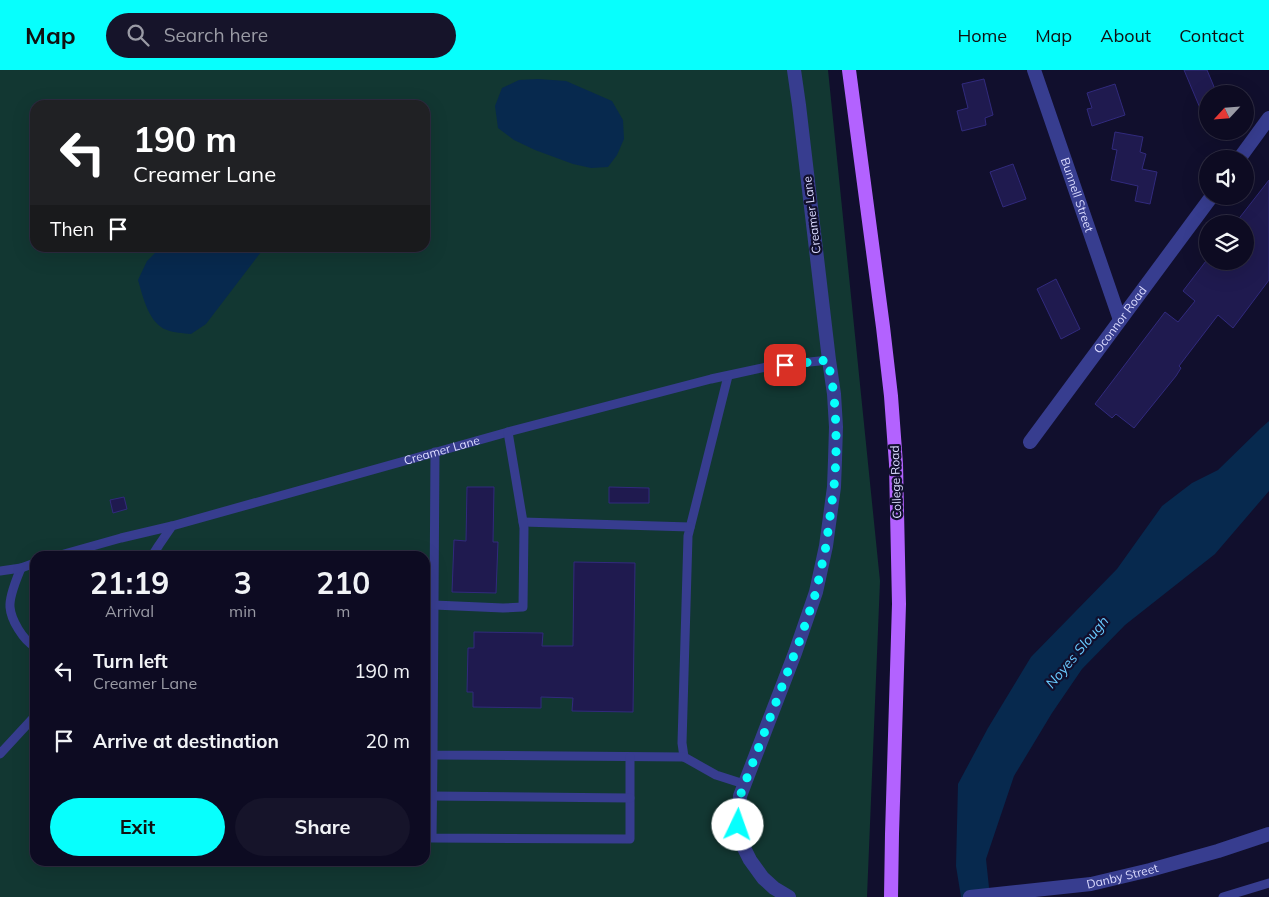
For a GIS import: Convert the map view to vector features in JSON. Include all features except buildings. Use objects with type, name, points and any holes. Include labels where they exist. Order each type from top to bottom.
[{"type":"main road","name":"College Road","points":[[849,70],[883,327],[896,464],[898,604],[891,897]]},
{"type":"street","name":"Creamer Lane","points":[[789,897],[774,888],[750,860],[742,844],[738,825],[740,796],[744,784],[795,653],[816,592],[826,546],[834,487],[836,427],[834,394],[828,360],[794,70]]},
{"type":"street","name":"Bunnell Street","points":[[1034,70],[1120,320]]},
{"type":"street","points":[[1246,150],[1269,118]]},
{"type":"street","name":"Oconnor Road","points":[[1030,442],[1205,205]]},
{"type":"street","name":"Danby Street","points":[[970,897],[1091,884],[1218,851],[1269,834]]},
{"type":"lane","name":"Creamer Lane","points":[[75,551],[172,526],[508,432],[728,376],[771,366],[828,360]]},
{"type":"lane","points":[[684,757],[682,733],[688,536],[728,376]]},
{"type":"lane","points":[[434,605],[523,607],[523,522],[508,432]]},
{"type":"lane","points":[[435,452],[432,838],[630,839],[630,757]]},
{"type":"lane","points":[[523,522],[690,528]]},
{"type":"lane","points":[[155,551],[172,526]]},
{"type":"lane","points":[[0,572],[30,565]]},
{"type":"lane","points":[[21,568],[14,583],[10,606],[17,627],[30,644]]},
{"type":"lane","points":[[0,754],[30,721]]},
{"type":"lane","points":[[433,755],[684,757],[716,775],[744,784]]},
{"type":"lane","points":[[432,796],[630,798]]},
{"type":"lane","points":[[1223,897],[1269,883]]},
{"type":"green space","points":[[0,70],[828,70],[880,581],[867,897],[0,897]]},
{"type":"water","points":[[519,80],[566,81],[612,101],[623,120],[624,139],[617,155],[608,167],[591,168],[573,164],[514,140],[498,128],[495,106],[502,88]]},
{"type":"water","points":[[156,252],[261,252],[206,324],[191,334],[167,330],[161,327],[151,316],[138,280],[147,261]]},
{"type":"water","name":"Noyes Slough","points":[[1269,421],[1269,491],[1215,554],[1125,625],[1082,669],[1052,713],[1014,776],[986,859],[990,897],[961,897],[956,866],[958,784],[988,728],[1031,657],[1117,569],[1162,506],[1192,483],[1218,470]]},
{"type":"route","points":[[738,825],[740,796],[795,653],[816,592],[826,546],[834,487],[836,427],[834,394],[828,360],[785,365]]}]
